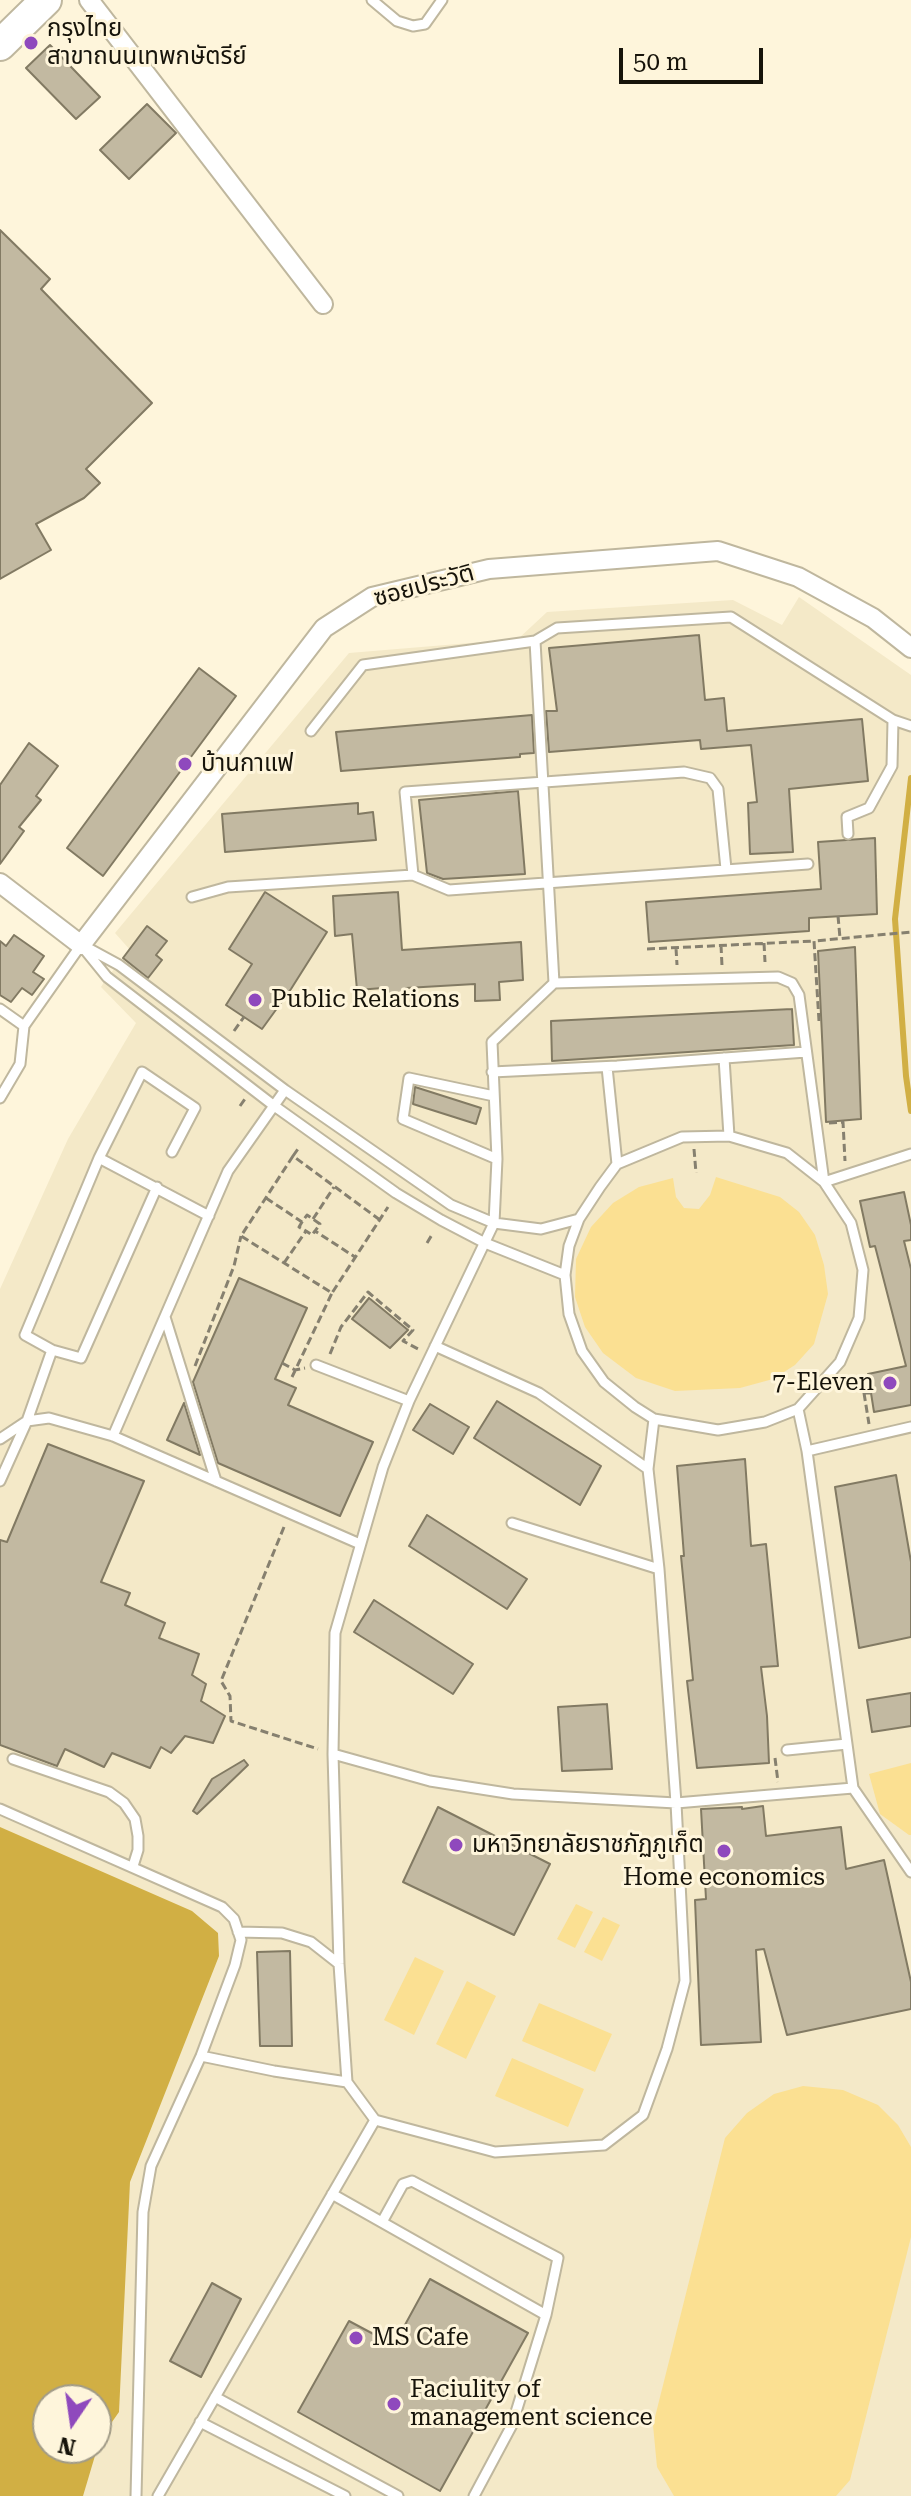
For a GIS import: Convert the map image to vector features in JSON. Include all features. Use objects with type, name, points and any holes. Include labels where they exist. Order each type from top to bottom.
[{"type":"main road","points":[[0,45],[46,0]]},
{"type":"street","points":[[89,0],[323,304]]},
{"type":"street","name":"ซอยประวัติ","points":[[81,945],[324,628],[372,597],[489,569],[718,551],[798,577],[873,618],[911,648]]},
{"type":"street","points":[[0,883],[81,945]]},
{"type":"lane","points":[[372,0],[397,21],[413,26],[425,24],[442,0]]},
{"type":"lane","points":[[311,731],[363,665],[535,641],[557,628],[731,617],[893,720],[911,726]]},
{"type":"lane","points":[[535,641],[554,983]]},
{"type":"lane","points":[[848,834],[847,817],[869,808],[892,766],[893,720]]},
{"type":"lane","points":[[413,875],[405,792],[684,772],[710,778],[718,789],[726,869]]},
{"type":"lane","points":[[192,897],[228,887],[413,875],[449,890],[808,864]]},
{"type":"lane","points":[[0,1098],[20,1064],[24,1026],[81,945]]},
{"type":"lane","points":[[81,945],[119,965],[285,1090],[451,1205],[494,1223],[541,1229],[579,1219]]},
{"type":"lane","points":[[81,945],[107,977],[273,1105],[396,1193],[485,1243],[565,1275]]},
{"type":"lane","points":[[654,1419],[648,1469],[659,1569],[676,1803],[685,1981],[667,2049],[643,2115],[604,2145],[495,2152],[375,2120],[347,2082],[339,1964],[333,1754],[335,1633],[383,1467],[409,1401],[494,1223],[497,1159],[492,1042],[554,983],[778,977],[792,983],[799,995],[824,1182]]},
{"type":"lane","points":[[0,1009],[24,1026]]},
{"type":"lane","points":[[492,1072],[806,1052]]},
{"type":"lane","points":[[724,1058],[729,1136]]},
{"type":"lane","points":[[607,1067],[617,1164]]},
{"type":"lane","points":[[157,1187],[81,1358],[52,1350],[25,1335],[99,1158],[142,1072],[195,1108],[172,1152]]},
{"type":"lane","points":[[494,1096],[409,1078],[403,1119],[497,1159]]},
{"type":"lane","points":[[113,1436],[228,1171],[285,1090]]},
{"type":"lane","points":[[729,1136],[787,1153],[824,1182],[851,1223],[863,1270],[859,1318],[840,1362],[798,1409],[765,1422],[718,1430],[654,1419],[604,1382],[582,1351],[569,1314],[565,1275],[569,1246],[579,1219],[617,1164],[682,1137],[729,1136]]},
{"type":"lane","points":[[824,1182],[911,1154]]},
{"type":"lane","points":[[99,1158],[209,1216]]},
{"type":"lane","points":[[165,1317],[216,1481]]},
{"type":"lane","points":[[435,1346],[539,1393],[648,1469]]},
{"type":"lane","points":[[0,1481],[27,1421],[52,1350]]},
{"type":"lane","points":[[320,1367],[409,1401]]},
{"type":"lane","points":[[798,1409],[807,1451],[853,1788],[911,1872]]},
{"type":"lane","points":[[0,1439],[27,1421],[49,1418],[113,1436],[360,1544]]},
{"type":"lane","points":[[807,1451],[911,1427]]},
{"type":"lane","points":[[512,1523],[659,1569]]},
{"type":"lane","points":[[787,1750],[847,1744]]},
{"type":"lane","points":[[333,1754],[430,1781],[513,1794],[676,1803],[853,1788]]},
{"type":"lane","points":[[13,1759],[109,1792],[124,1803],[135,1819],[138,1836],[133,1866]]},
{"type":"lane","points":[[0,1809],[222,1907],[234,1919],[241,1940],[235,1965],[201,2056],[151,2166],[143,2212],[136,2496]]},
{"type":"lane","points":[[238,1932],[282,1933],[311,1942],[339,1964]]},
{"type":"lane","points":[[201,2056],[347,2082]]},
{"type":"lane","points":[[158,2496],[375,2120]]},
{"type":"lane","points":[[382,2222],[403,2184],[412,2181],[558,2258],[546,2315],[512,2425],[474,2496]]},
{"type":"lane","points":[[332,2194],[546,2315]]},
{"type":"lane","points":[[215,2397],[398,2496]]},
{"type":"lane","points":[[200,2422],[345,2496]]},
{"type":"path","points":[[838,916],[840,938]]},
{"type":"path","points":[[647,949],[814,941],[910,932]]},
{"type":"path","points":[[814,941],[819,1023]]},
{"type":"path","points":[[764,943],[767,977]]},
{"type":"path","points":[[721,945],[723,979]]},
{"type":"path","points":[[234,1031],[244,1017]]},
{"type":"path","points":[[824,1123],[843,1122],[844,1156]]},
{"type":"path","points":[[193,1374],[234,1266],[241,1236],[298,1149]]},
{"type":"path","points":[[293,1156],[380,1220]]},
{"type":"path","points":[[313,1219],[334,1187]]},
{"type":"path","points":[[292,1377],[332,1293],[396,1193]]},
{"type":"path","points":[[266,1197],[302,1222]]},
{"type":"path","points":[[307,1215],[313,1219],[320,1224],[312,1235],[299,1227],[307,1215]]},
{"type":"path","points":[[284,1263],[306,1231]]},
{"type":"path","points":[[315,1231],[355,1257]]},
{"type":"path","points":[[241,1236],[332,1293]]},
{"type":"path","points":[[282,1363],[295,1370],[320,1367],[341,1327],[368,1292],[413,1330],[402,1340],[418,1349]]},
{"type":"path","points":[[835,1377],[864,1393],[871,1393]]},
{"type":"path","points":[[864,1393],[871,1436]]},
{"type":"path","points":[[290,1513],[221,1681],[230,1696],[231,1721],[333,1754]]},
{"type":"path","points":[[774,1752],[780,1794]]},
{"type":"shaded area","name":"มหาวิทยาลัยราชภัฏภูเก็ต","points":[[799,597],[911,675],[911,2496],[0,2496],[0,1289],[68,1139],[136,1023],[101,987],[131,951],[115,933],[349,653],[518,639],[547,612],[733,600],[782,625]]},
{"type":"shaded area","points":[[716,1177],[780,1197],[799,1212],[815,1235],[828,1294],[814,1344],[795,1365],[773,1379],[740,1388],[675,1391],[636,1378],[603,1353],[585,1327],[575,1297],[576,1259],[591,1227],[613,1203],[639,1187],[673,1178],[676,1197],[684,1208],[699,1209],[710,1195]]},
{"type":"shaded area","points":[[911,1763],[909,1835],[880,1814],[869,1774]]},
{"type":"shaded area","points":[[0,1827],[192,1911],[218,1933],[219,1956],[130,2182],[119,2412],[112,2422],[112,2384],[32,2384],[32,2464],[93,2464],[83,2496],[0,2496]]},
{"type":"shaded area","points":[[576,1904],[593,1912],[575,1948],[557,1939]]},
{"type":"shaded area","points":[[603,1917],[620,1925],[602,1961],[584,1952]]},
{"type":"shaded area","points":[[415,1957],[444,1971],[414,2035],[384,2020]]},
{"type":"shaded area","points":[[467,1981],[496,1996],[466,2059],[436,2044]]},
{"type":"shaded area","points":[[539,2003],[612,2034],[595,2072],[522,2041]]},
{"type":"shaded area","points":[[512,2058],[584,2089],[568,2127],[495,2096]]},
{"type":"shaded area","points":[[803,2086],[843,2090],[878,2105],[898,2125],[911,2147],[911,2237],[850,2480],[836,2496],[674,2496],[657,2467],[653,2425],[725,2138],[747,2113],[774,2094]]},
{"type":"building","points":[[50,45],[100,97],[76,119],[26,68]]},
{"type":"building","points":[[147,104],[176,133],[129,179],[100,150]]},
{"type":"building","points":[[0,230],[50,279],[41,289],[152,403],[86,469],[100,483],[84,498],[36,524],[51,550],[0,579]]},
{"type":"building","points":[[699,635],[705,700],[724,698],[727,731],[862,719],[868,781],[789,789],[793,852],[750,854],[748,803],[757,802],[751,745],[701,749],[700,740],[549,752],[546,711],[557,711],[549,648]]},
{"type":"building","points":[[199,668],[236,696],[103,876],[67,848]]},
{"type":"building","points":[[532,715],[534,753],[520,754],[520,757],[341,771],[336,732]]},
{"type":"building","points":[[29,743],[58,766],[36,796],[41,800],[19,827],[24,831],[0,864],[0,785]]},
{"type":"building","points":[[518,791],[525,874],[443,879],[427,873],[419,800]]},
{"type":"building","points":[[358,803],[358,814],[373,812],[376,840],[225,852],[222,814]]},
{"type":"building","points":[[875,838],[877,914],[809,918],[809,931],[649,942],[646,902],[821,889],[818,842]]},
{"type":"building","points":[[265,892],[327,932],[262,1029],[226,1005],[252,964],[229,949]]},
{"type":"building","points":[[398,892],[402,950],[521,942],[523,980],[499,982],[500,1000],[475,1001],[475,984],[406,988],[407,1003],[385,1005],[383,988],[357,990],[352,934],[335,936],[333,896]]},
{"type":"building","points":[[147,926],[167,941],[156,955],[162,960],[148,978],[123,958]]},
{"type":"building","points":[[14,935],[44,956],[33,972],[44,979],[32,995],[22,988],[11,1002],[0,995],[0,941],[6,946]]},
{"type":"building","points":[[855,947],[861,1119],[826,1122],[818,951]]},
{"type":"building","points":[[792,1009],[794,1045],[552,1061],[551,1021]]},
{"type":"building","points":[[415,1087],[481,1108],[476,1124],[413,1104]]},
{"type":"building","points":[[904,1192],[911,1225],[911,1240],[904,1241],[911,1269],[911,1405],[874,1412],[868,1374],[906,1366],[875,1246],[870,1247],[860,1201]]},
{"type":"building","points":[[239,1278],[307,1308],[275,1379],[296,1388],[288,1405],[373,1442],[340,1516],[218,1463],[193,1382]]},
{"type":"building","points":[[369,1298],[408,1330],[390,1348],[352,1319]]},
{"type":"building","points":[[497,1401],[601,1466],[580,1505],[474,1438]]},
{"type":"building","points":[[184,1403],[200,1455],[167,1440]]},
{"type":"building","points":[[430,1404],[469,1427],[453,1454],[413,1430]]},
{"type":"building","points":[[48,1444],[144,1481],[101,1582],[130,1593],[125,1605],[165,1623],[159,1638],[199,1654],[192,1675],[206,1684],[201,1701],[225,1716],[213,1743],[185,1736],[171,1753],[161,1747],[150,1768],[112,1753],[104,1767],[65,1749],[57,1766],[0,1745],[0,1540],[7,1542]]},
{"type":"building","points":[[745,1459],[751,1546],[766,1544],[778,1666],[761,1667],[769,1763],[697,1768],[687,1681],[693,1680],[681,1556],[684,1556],[677,1466]]},
{"type":"building","points":[[896,1475],[911,1562],[911,1637],[859,1648],[835,1487]]},
{"type":"building","points":[[427,1515],[527,1579],[507,1609],[409,1546]]},
{"type":"building","points":[[374,1600],[473,1664],[453,1694],[354,1632]]},
{"type":"building","points":[[911,1693],[911,1726],[872,1732],[867,1700]]},
{"type":"building","points":[[607,1704],[612,1769],[562,1771],[558,1707]]},
{"type":"building","points":[[244,1760],[248,1765],[197,1814],[193,1811],[212,1779]]},
{"type":"building","points":[[763,1806],[766,1836],[841,1827],[846,1869],[884,1860],[911,1982],[911,2009],[787,2035],[764,1949],[756,1950],[761,2042],[701,2045],[695,1900],[706,1899],[701,1809]]},
{"type":"building","points":[[438,1807],[550,1864],[514,1935],[403,1882]]},
{"type":"building","points":[[290,1951],[292,2046],[260,2046],[257,1952]]},
{"type":"building","points":[[430,2279],[528,2333],[440,2491],[298,2412],[349,2321],[394,2345]]},
{"type":"building","points":[[212,2283],[241,2299],[201,2377],[170,2361]]},
{"type":"waterway","points":[[911,778],[895,919],[911,1111]]},
{"type":"place","name":"กรุงไทย สาขาถนนเทพกษัตรีย์","points":[[31,43]]},
{"type":"place","name":"บ้านกาแฟ","points":[[185,764]]},
{"type":"place","name":"Public Relations","points":[[255,1000]]},
{"type":"place","name":"7-Eleven","points":[[890,1383]]},
{"type":"place","name":"มหาวิทยาลัยราชภัฏภูเก็ต","points":[[456,1845]]},
{"type":"place","name":"Home economics","points":[[724,1851]]},
{"type":"place","name":"MS Cafe","points":[[356,2338]]},
{"type":"place","name":"Faciulity of management science","points":[[394,2404]]}]
